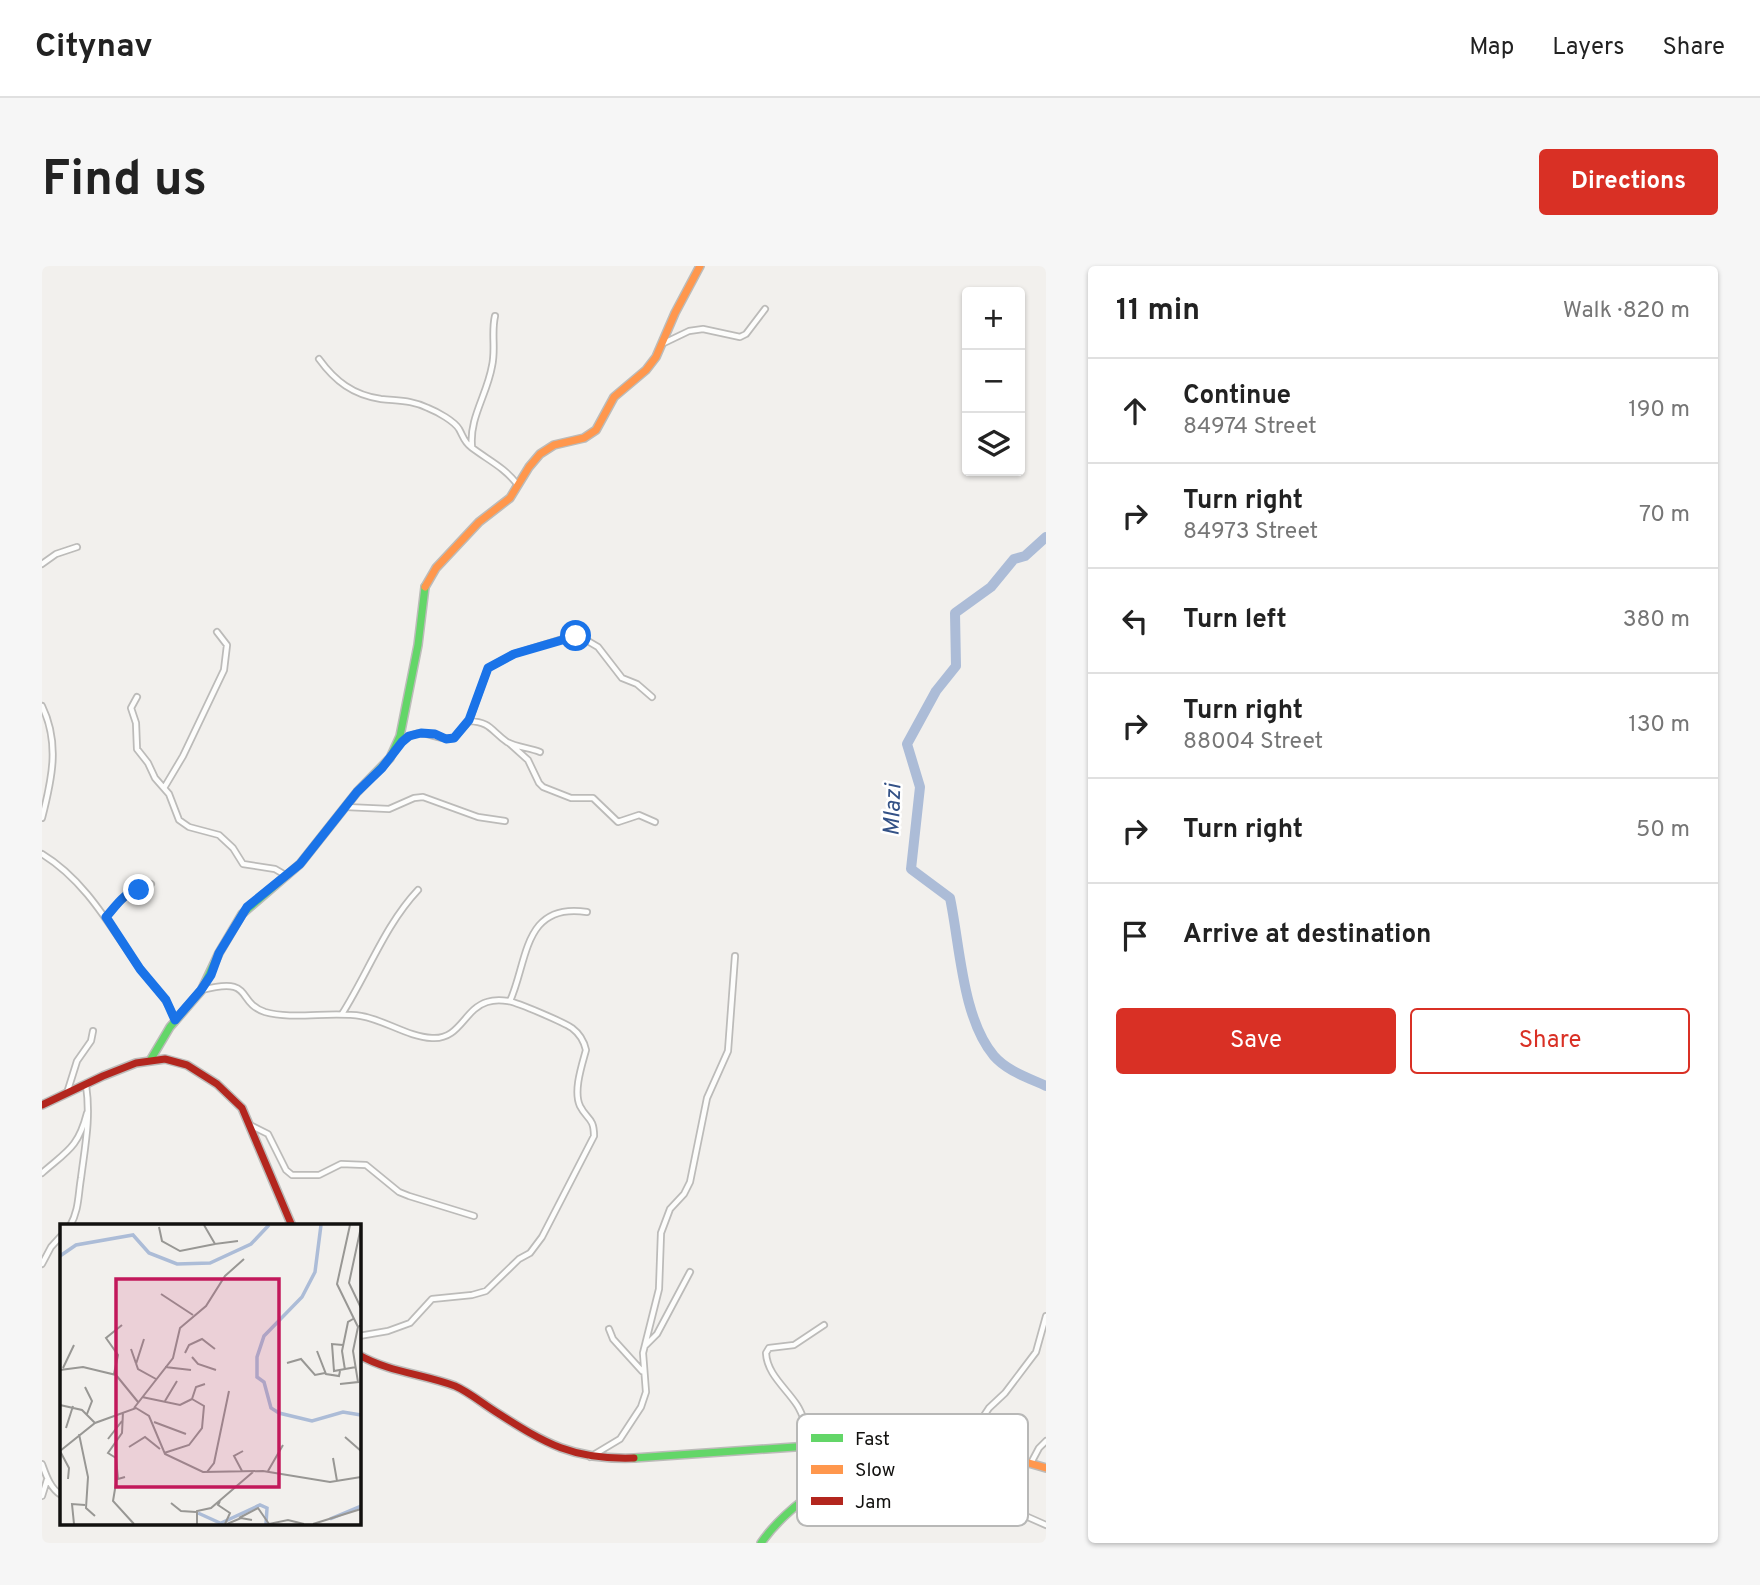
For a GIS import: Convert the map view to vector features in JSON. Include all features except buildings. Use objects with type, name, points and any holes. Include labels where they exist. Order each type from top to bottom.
[{"type":"street","points":[[396,748],[418,645],[422,601],[436,568],[485,516],[510,498],[537,456],[548,448],[579,440],[593,433],[603,422],[614,397],[650,365],[664,344],[675,313],[700,266]]},
{"type":"street","points":[[664,344],[689,331],[703,329],[740,337],[746,334],[765,309]]},
{"type":"street","points":[[472,448],[470,430],[486,392],[493,365],[492,329],[495,316]]},
{"type":"street","points":[[319,359],[332,376],[351,390],[380,399],[407,400],[431,408],[456,425],[465,442],[500,466],[518,485]]},
{"type":"street","points":[[42,564],[56,554],[77,547]]},
{"type":"street","points":[[164,788],[183,756],[228,656],[228,645],[216,632]]},
{"type":"street","points":[[151,1059],[175,1020],[211,975],[219,953],[247,907],[288,876],[409,736],[427,733],[446,739],[454,738],[469,720],[488,668],[514,654],[572,636],[581,637],[598,647],[622,678],[637,684],[652,697]]},
{"type":"street","points":[[137,697],[131,708],[136,723],[135,745],[155,778],[169,794],[179,820],[184,825],[219,835],[233,848],[243,864],[275,869],[288,876]]},
{"type":"street","points":[[42,706],[51,730],[54,764],[42,818]]},
{"type":"street","points":[[469,720],[493,728],[528,760],[539,783],[547,789],[571,798],[593,798],[618,822],[639,815],[655,822]]},
{"type":"street","points":[[509,743],[540,752]]},
{"type":"street","points":[[345,807],[389,809],[423,797],[478,817],[505,821]]},
{"type":"street","points":[[42,855],[71,877],[106,917],[140,969],[166,1000],[175,1020]]},
{"type":"street","points":[[106,917],[130,892],[148,889],[151,884]]},
{"type":"street","points":[[342,1014],[390,928],[418,890]]},
{"type":"street","points":[[510,1001],[533,930],[562,911],[587,912]]},
{"type":"street","points":[[589,1457],[620,1439],[644,1398],[645,1345],[659,1289],[661,1233],[670,1209],[684,1194],[690,1182],[705,1108],[728,1051],[736,956]]},
{"type":"street","points":[[201,990],[237,987],[253,1005],[268,1013],[342,1014],[373,1019],[422,1038],[436,1039],[455,1032],[469,1015],[487,1002],[510,1001],[572,1028],[584,1043],[586,1050],[579,1097],[580,1106],[594,1125],[594,1136],[537,1246],[507,1269],[491,1288],[472,1295],[432,1298],[410,1323],[388,1331],[360,1336]]},
{"type":"street","points":[[67,1094],[72,1073],[81,1053],[91,1041],[93,1031]]},
{"type":"street","points":[[42,1105],[135,1063],[151,1059],[174,1060],[204,1074],[229,1092],[242,1108],[291,1224]]},
{"type":"street","points":[[71,1224],[80,1199],[89,1105],[86,1085]]},
{"type":"street","points":[[42,1173],[74,1145],[89,1105]]},
{"type":"street","points":[[250,1125],[268,1133],[281,1162],[292,1175],[319,1175],[341,1164],[366,1165],[399,1192],[474,1216]]},
{"type":"street","points":[[42,1264],[60,1237]]},
{"type":"street","points":[[645,1345],[657,1334],[690,1272]]},
{"type":"street","points":[[986,1414],[1036,1352],[1046,1317]]},
{"type":"street","points":[[801,1414],[774,1374],[766,1353],[769,1348],[794,1345],[824,1325]]},
{"type":"street","points":[[609,1329],[613,1339],[643,1372]]},
{"type":"street","points":[[360,1356],[379,1366],[457,1387],[528,1433],[562,1449],[589,1457],[651,1457],[797,1446]]},
{"type":"street","points":[[1031,1463],[1046,1441]]},
{"type":"street","points":[[1028,1462],[1046,1468]]},
{"type":"street","points":[[42,1464],[48,1479],[60,1494]]},
{"type":"street","points":[[42,1495],[48,1479]]},
{"type":"street","points":[[761,1543],[771,1528],[797,1506]]},
{"type":"street","points":[[1028,1517],[1046,1525]]},
{"type":"waterway","name":"Mlazi","points":[[1046,537],[1025,556],[1014,559],[991,587],[955,613],[956,666],[936,691],[907,744],[920,787],[911,869],[950,898],[969,1002],[983,1040],[1005,1066],[1046,1086]]},
{"type":"traffic: fast","points":[[151,1059],[170,1027],[201,991],[242,914],[300,864],[357,792],[390,758],[400,736],[418,645],[425,587]]},
{"type":"traffic: fast","points":[[634,1458],[797,1447]]},
{"type":"traffic: fast","points":[[761,1543],[778,1522],[797,1505]]},
{"type":"traffic: slow","points":[[425,587],[436,568],[479,522],[510,498],[540,454],[554,445],[584,438],[596,430],[614,397],[646,370],[656,357],[700,266]]},
{"type":"traffic: slow","points":[[1028,1463],[1046,1468]]},
{"type":"traffic: jam","points":[[42,1105],[136,1063],[165,1059],[187,1065],[217,1084],[242,1108],[291,1224]]},
{"type":"traffic: jam","points":[[360,1356],[382,1365],[455,1386],[530,1433],[561,1448],[594,1456],[634,1458]]},
{"type":"route","points":[[139,890],[125,896],[106,917],[140,969],[166,1000],[175,1020],[211,975],[219,953],[247,907],[275,887],[300,864],[357,792],[382,768],[402,742],[409,736],[421,733],[435,734],[446,739],[454,738],[469,720],[488,668],[514,654],[576,636]]}]
